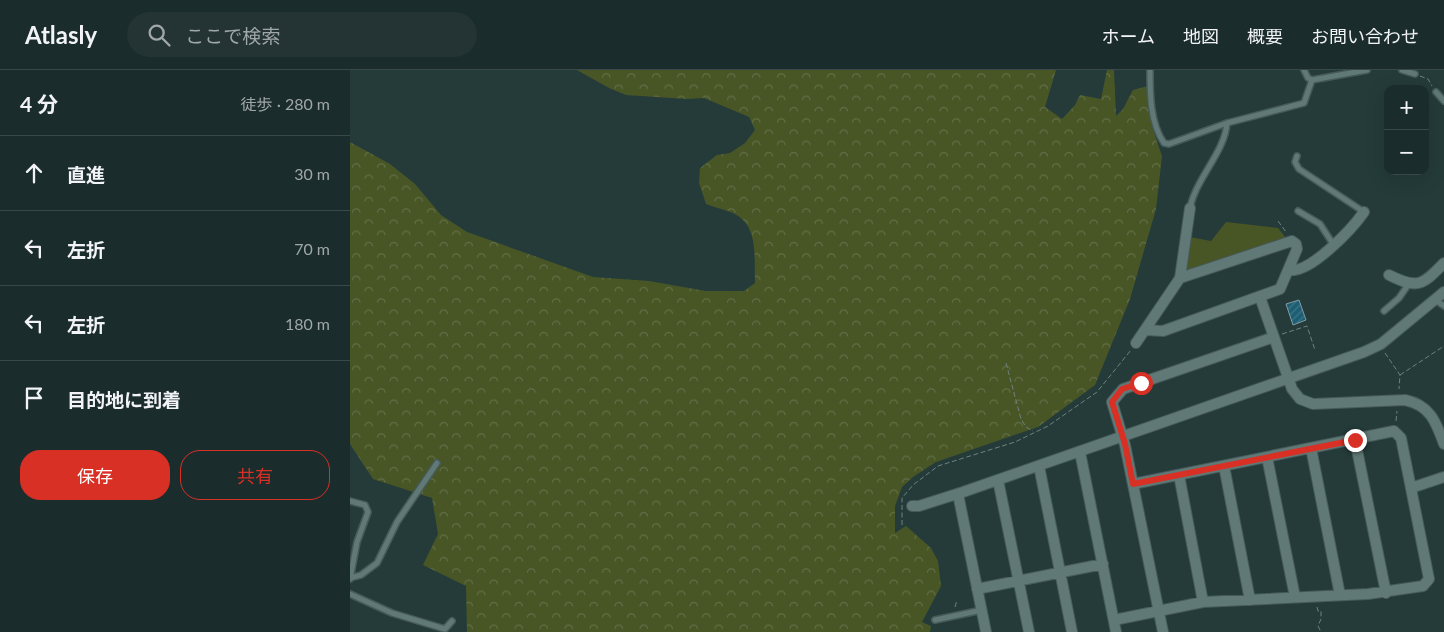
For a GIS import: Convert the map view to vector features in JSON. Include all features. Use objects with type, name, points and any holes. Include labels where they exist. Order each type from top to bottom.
[{"type":"street","points":[[1136,343],[1180,278],[1190,208]]},
{"type":"street","points":[[1288,270],[1297,271],[1302,269],[1352,228],[1364,212]]},
{"type":"street","points":[[1146,330],[1163,331],[1280,289],[1296,249],[1296,244],[1292,241],[1180,278]]},
{"type":"street","points":[[1388,275],[1408,285],[1423,281],[1444,263]]},
{"type":"street","points":[[912,506],[919,506],[958,494],[1378,346],[1444,292]]},
{"type":"street","points":[[1260,297],[1277,336],[1288,379],[1297,396],[1309,404],[1405,400],[1416,402],[1430,413],[1444,444]]},
{"type":"street","points":[[1163,632],[1123,436],[1112,402],[1122,389],[1277,336]]},
{"type":"street","points":[[1114,620],[1203,602],[1386,592],[1423,586],[1429,579],[1401,438],[1397,433],[1390,432],[1133,484]]},
{"type":"street","points":[[1355,440],[1386,592]]},
{"type":"street","points":[[1311,448],[1340,595]]},
{"type":"street","points":[[1080,452],[1116,632]]},
{"type":"street","points":[[1267,457],[1295,597]]},
{"type":"street","points":[[1039,466],[1072,632]]},
{"type":"street","points":[[1224,466],[1250,600]]},
{"type":"street","points":[[1179,475],[1203,602]]},
{"type":"street","points":[[1411,488],[1444,477]]},
{"type":"street","points":[[998,480],[1029,632]]},
{"type":"street","points":[[958,494],[986,632]]},
{"type":"street","points":[[978,589],[1103,564]]},
{"type":"lane","points":[[1150,70],[1152,103],[1158,134],[1164,143],[1169,144],[1227,123],[1304,103],[1312,80]]},
{"type":"lane","points":[[1304,70],[1308,78],[1312,80],[1367,70]]},
{"type":"lane","points":[[1402,70],[1415,74]]},
{"type":"lane","points":[[1436,92],[1444,101]]},
{"type":"lane","points":[[1190,208],[1196,190],[1224,137],[1227,123]]},
{"type":"lane","points":[[1297,156],[1295,162],[1299,170],[1364,212]]},
{"type":"lane","points":[[1298,211],[1320,224],[1333,244]]},
{"type":"lane","points":[[1384,311],[1399,298],[1408,285]]},
{"type":"lane","points":[[1434,299],[1444,306]]},
{"type":"lane","points":[[350,501],[365,505],[368,512],[357,542],[350,578],[361,575],[377,563],[397,522],[437,463]]},
{"type":"lane","points":[[350,594],[392,613],[445,629],[452,620]]},
{"type":"lane","points":[[934,620],[982,610]]},
{"type":"path","points":[[1415,74],[1428,79],[1436,92]]},
{"type":"path","points":[[1278,221],[1292,241]]},
{"type":"path","points":[[1277,336],[1307,326],[1315,350]]},
{"type":"path","points":[[902,525],[902,498],[913,485],[938,466],[1015,442],[1048,426],[1096,392],[1136,343]]},
{"type":"path","points":[[1400,375],[1444,346]]},
{"type":"path","points":[[1384,352],[1400,375],[1398,395]]},
{"type":"path","points":[[1006,364],[1022,419],[1026,427],[1034,432]]},
{"type":"path","points":[[1395,427],[1397,411]]},
{"type":"path","points":[[955,616],[957,600]]},
{"type":"path","points":[[1318,611],[1321,611],[1321,619],[1318,626],[1322,632]]},
{"type":"green space","points":[[577,70],[1056,70],[1045,107],[1062,119],[1075,105],[1080,95],[1101,99],[1107,70],[1114,70],[1116,116],[1123,109],[1133,90],[1148,86],[1152,127],[1162,156],[1156,209],[1130,299],[1095,385],[1038,427],[936,462],[913,477],[902,487],[895,506],[895,533],[906,526],[931,548],[938,561],[941,586],[922,622],[931,626],[930,632],[467,632],[466,586],[423,565],[438,534],[432,498],[373,479],[350,444],[350,142],[390,164],[415,184],[441,215],[467,232],[593,277],[649,281],[706,291],[744,291],[755,283],[754,249],[751,232],[742,219],[734,214],[706,204],[699,183],[700,168],[717,155],[730,153],[745,143],[755,130],[749,117],[704,98],[687,99],[626,95]]},
{"type":"green space","points":[[1226,222],[1278,228],[1286,238],[1187,271],[1190,237],[1211,241]]},
{"type":"building","points":[[1299,300],[1306,320],[1293,325],[1286,304]]},
{"type":"route","points":[[1141,383],[1122,389],[1112,402],[1125,444],[1133,484],[1355,440]]}]
